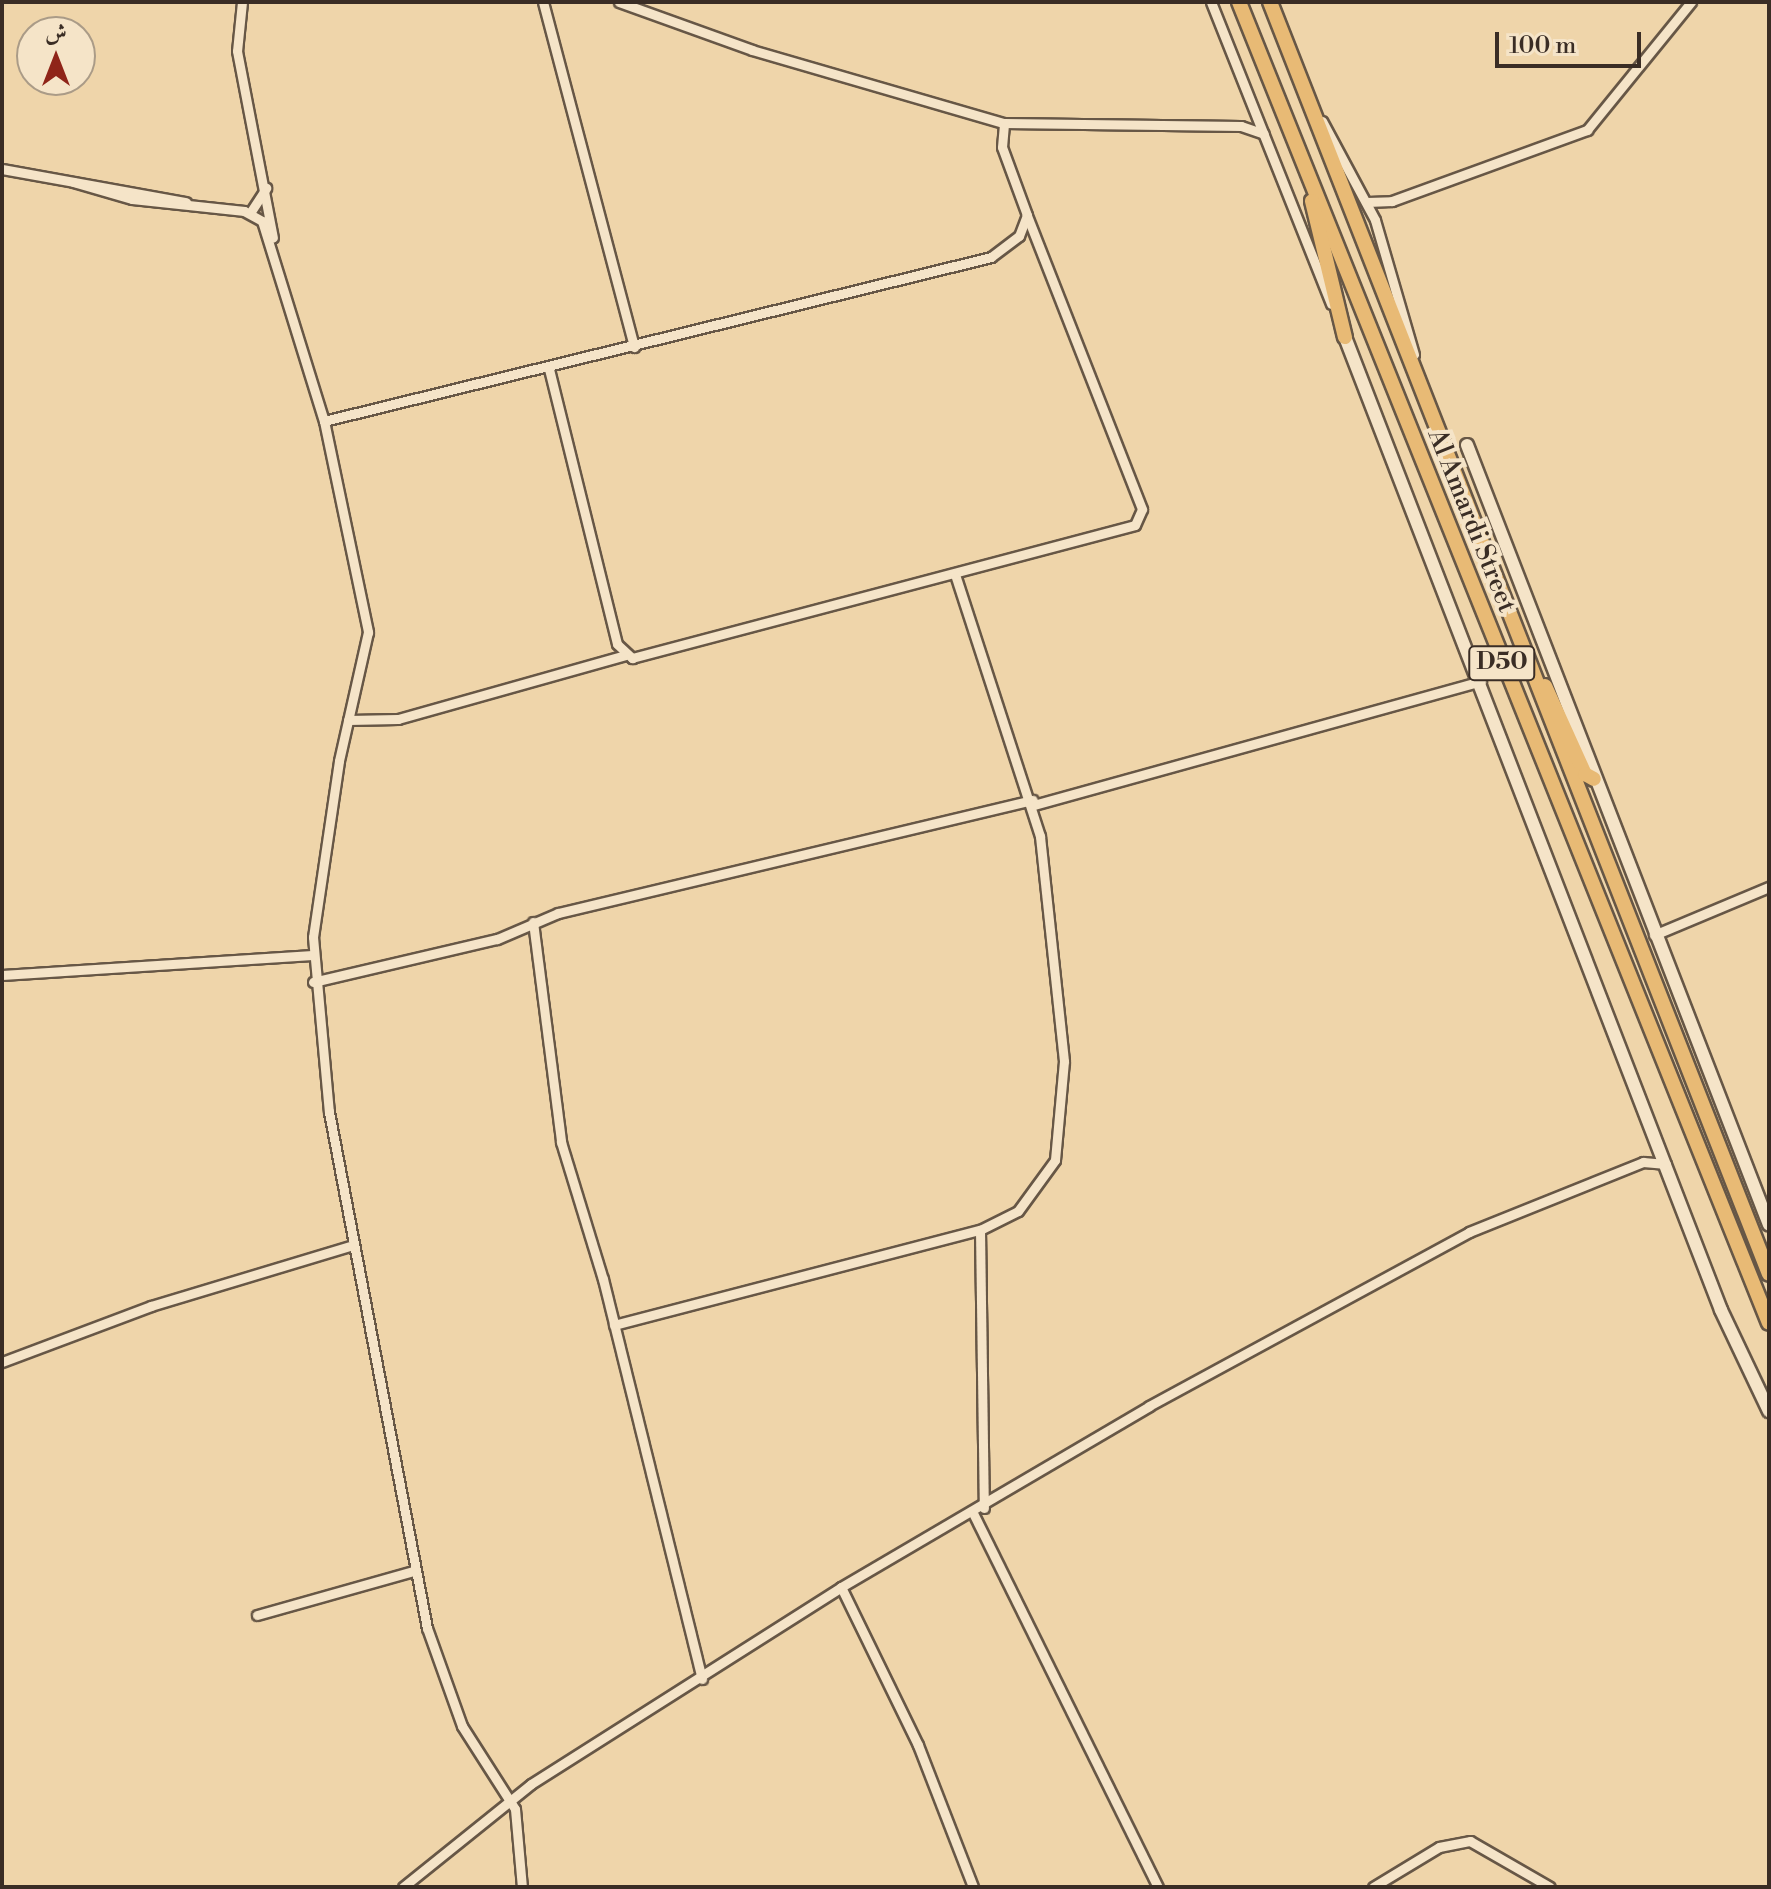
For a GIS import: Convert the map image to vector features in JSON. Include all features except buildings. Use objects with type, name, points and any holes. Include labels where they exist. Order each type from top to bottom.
[{"type":"main road","name":"Al Amardi Street","points":[[1239,2],[1769,1323]]},
{"type":"main road","name":"Al Amardi Street","points":[[1270,2],[1769,1274]]},
{"type":"main road","points":[[1312,185],[1345,337]]},
{"type":"main road","points":[[1517,638],[1585,774],[1594,779]]},
{"type":"street","points":[[242,2],[237,51],[266,188],[273,240],[324,421],[368,615],[348,720],[312,955],[313,982],[353,1245],[394,1422],[414,1571],[452,1702],[519,1820],[522,1887]]},
{"type":"street","points":[[543,2],[634,347]]},
{"type":"street","points":[[619,2],[738,46],[1004,123],[1241,126],[1264,134]]},
{"type":"street","points":[[1211,2],[1481,681],[1657,1139],[1769,1411]]},
{"type":"street","points":[[1367,202],[1417,192],[1591,127],[1691,2]]},
{"type":"street","points":[[1310,105],[1367,202],[1395,277],[1421,393]]},
{"type":"street","points":[[1241,126],[1254,107]]},
{"type":"street","points":[[348,720],[398,719],[625,655],[637,659],[955,574],[1142,519],[1002,147],[1004,123]]},
{"type":"street","points":[[2,169],[73,182],[132,199],[250,213],[273,240]]},
{"type":"street","points":[[250,213],[266,188]]},
{"type":"street","points":[[324,421],[549,369],[966,265],[1011,245],[1027,215]]},
{"type":"street","points":[[549,369],[625,655]]},
{"type":"street","points":[[1467,445],[1654,935],[1769,1225]]},
{"type":"street","points":[[614,1325],[980,1230],[1033,1196],[1060,1140],[1061,1012],[1033,802],[955,574]]},
{"type":"street","points":[[313,982],[485,943],[533,922],[1033,802],[1481,681]]},
{"type":"street","points":[[1654,935],[1769,887]]},
{"type":"street","points":[[533,922],[561,1142],[614,1325],[702,1679]]},
{"type":"street","points":[[2,975],[312,955]]},
{"type":"street","points":[[1643,1162],[1657,1139]]},
{"type":"street","points":[[403,1887],[509,1799],[702,1679],[841,1587],[974,1515],[1149,1406],[1423,1254],[1643,1162],[1667,1164]]},
{"type":"street","points":[[980,1230],[984,1508]]},
{"type":"street","points":[[2,1362],[151,1306],[353,1245]]},
{"type":"street","points":[[974,1515],[1158,1887]]},
{"type":"street","points":[[257,1615],[414,1571]]},
{"type":"street","points":[[841,1587],[918,1745],[973,1887]]},
{"type":"street","points":[[1373,1887],[1439,1847],[1470,1841],[1550,1887]]}]
